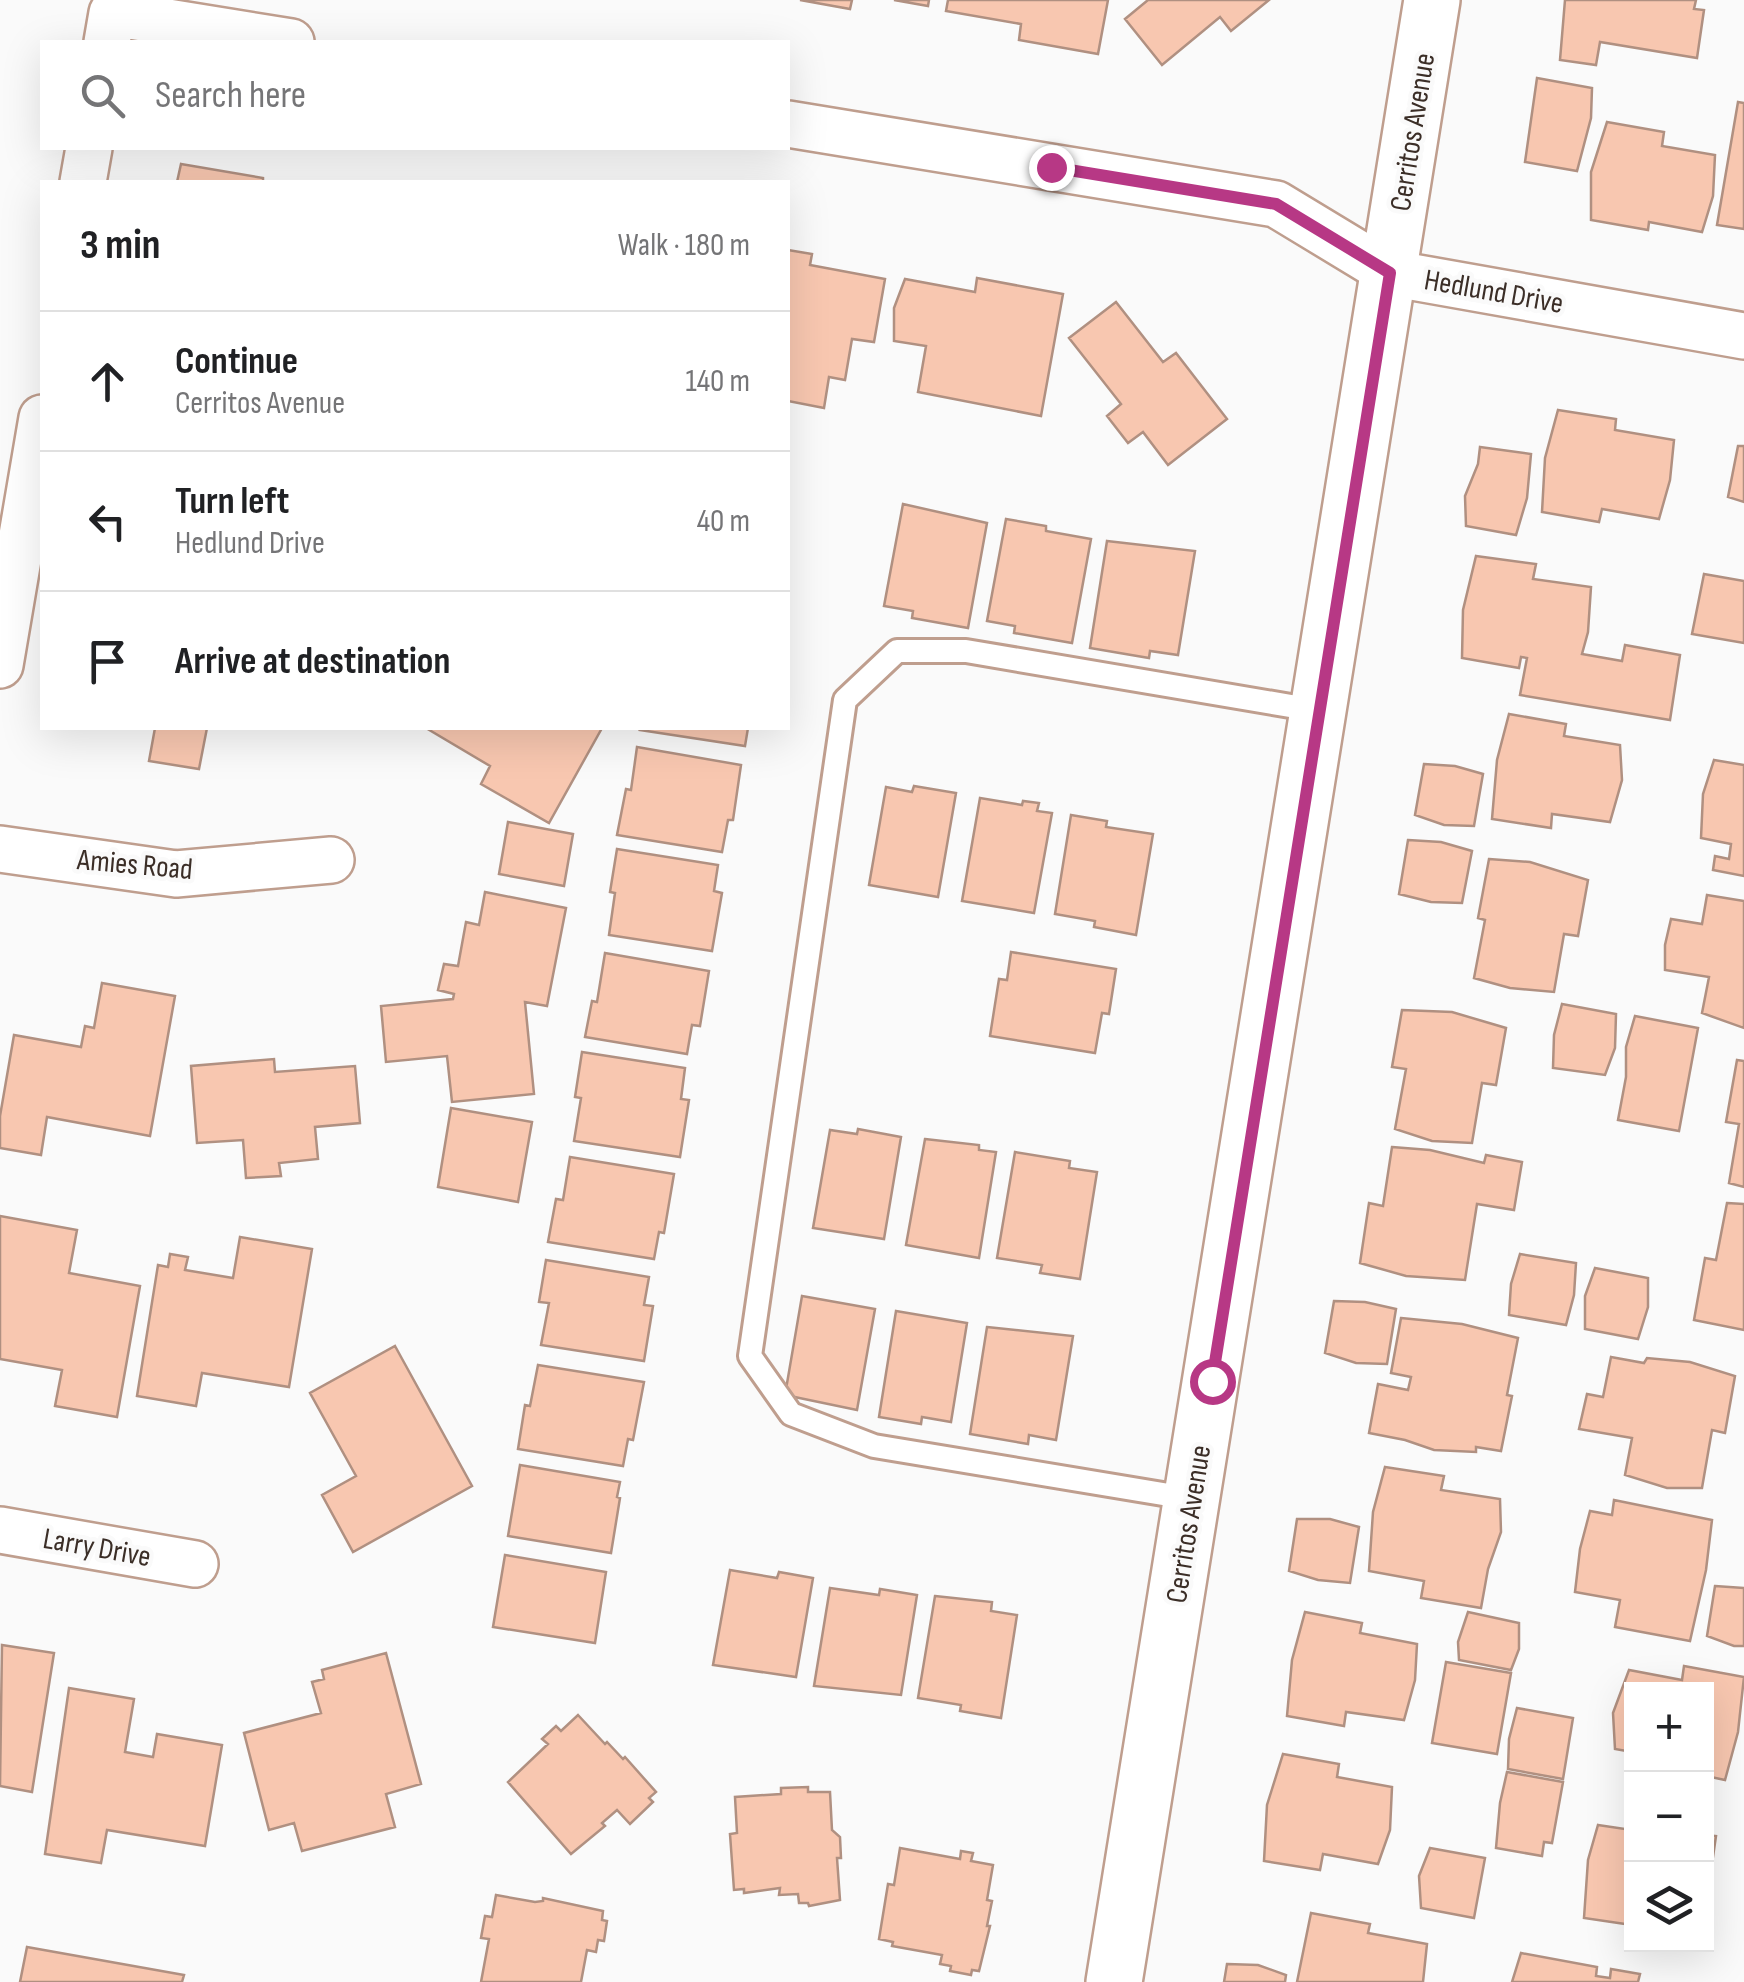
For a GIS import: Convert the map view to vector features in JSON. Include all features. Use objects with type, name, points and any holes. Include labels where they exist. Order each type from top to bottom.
[{"type":"street","name":"Cerritos Avenue","points":[[1114,1982],[1432,0]]},
{"type":"street","points":[[110,28],[265,40]]},
{"type":"street","name":"Hedlund Drive","points":[[790,124],[1276,204],[1390,273],[1744,336]]},
{"type":"street","points":[[83,180],[89,150]]},
{"type":"street","points":[[0,665],[40,430]]},
{"type":"street","name":"Amies Road","points":[[0,848],[176,874],[331,860]]},
{"type":"street","name":"Larry Drive","points":[[0,1530],[195,1564]]},
{"type":"lane","points":[[1192,1500],[874,1446],[791,1414],[750,1356],[846,700],[897,651],[966,651],[1320,712]]},
{"type":"building","points":[[800,0],[852,0],[850,9]]},
{"type":"building","points":[[894,0],[929,0],[928,6]]},
{"type":"building","points":[[948,0],[1108,0],[1098,54],[1019,40],[1021,24],[946,11]]},
{"type":"building","points":[[1148,0],[1269,0],[1231,31],[1220,17],[1162,65],[1125,19]]},
{"type":"building","points":[[1565,0],[1696,0],[1694,9],[1704,10],[1697,58],[1600,42],[1596,65],[1560,60]]},
{"type":"building","points":[[1537,78],[1592,88],[1591,118],[1577,171],[1525,162]]},
{"type":"building","points":[[1738,102],[1744,103],[1744,229],[1717,225]]},
{"type":"building","points":[[1607,122],[1664,132],[1662,146],[1715,155],[1713,196],[1702,232],[1649,222],[1648,230],[1591,220],[1591,172]]},
{"type":"building","points":[[181,164],[263,178],[263,180],[177,180]]},
{"type":"building","points":[[790,250],[812,254],[810,265],[885,279],[874,342],[852,339],[845,380],[829,377],[824,408],[790,401]]},
{"type":"building","points":[[977,278],[1063,294],[1041,416],[918,392],[926,346],[894,341],[894,308],[905,279],[975,292]]},
{"type":"building","points":[[1116,302],[1163,362],[1176,353],[1227,419],[1168,465],[1143,432],[1128,443],[1107,416],[1121,404],[1069,338]]},
{"type":"building","points":[[1558,410],[1616,419],[1615,430],[1674,440],[1670,480],[1659,519],[1602,509],[1599,522],[1542,512],[1545,458]]},
{"type":"building","points":[[1738,446],[1744,446],[1744,502],[1728,497]]},
{"type":"building","points":[[1480,447],[1531,454],[1527,498],[1516,535],[1466,526],[1465,496],[1478,464]]},
{"type":"building","points":[[903,504],[987,523],[968,628],[912,618],[913,611],[884,606]]},
{"type":"building","points":[[1006,519],[1091,539],[1072,643],[1014,633],[1015,626],[987,621]]},
{"type":"building","points":[[1107,541],[1195,551],[1178,655],[1150,651],[1149,658],[1090,648]]},
{"type":"building","points":[[1476,556],[1536,564],[1533,579],[1591,587],[1588,632],[1582,654],[1622,661],[1625,645],[1680,655],[1670,720],[1520,695],[1527,658],[1521,657],[1519,668],[1462,658],[1463,610]]},
{"type":"building","points":[[1704,574],[1744,581],[1744,643],[1692,634]]},
{"type":"building","points":[[1509,714],[1566,724],[1564,736],[1620,745],[1622,780],[1610,822],[1552,814],[1551,828],[1492,819],[1497,760]]},
{"type":"building","points":[[155,730],[207,730],[199,769],[149,761]]},
{"type":"building","points":[[429,730],[601,730],[549,823],[481,784],[490,766]]},
{"type":"building","points":[[640,730],[748,730],[745,746]]},
{"type":"building","points":[[637,747],[741,765],[733,820],[728,820],[722,852],[617,835],[626,789],[631,790]]},
{"type":"building","points":[[1714,760],[1744,765],[1744,876],[1713,870],[1715,856],[1729,859],[1731,844],[1701,838],[1703,794]]},
{"type":"building","points":[[1424,764],[1455,766],[1483,774],[1474,826],[1444,825],[1415,815]]},
{"type":"building","points":[[914,786],[956,793],[938,897],[869,885],[886,787],[912,792]]},
{"type":"building","points":[[980,798],[1022,805],[1023,801],[1039,803],[1037,811],[1052,813],[1034,913],[962,901]]},
{"type":"building","points":[[1071,815],[1107,821],[1106,827],[1153,834],[1136,935],[1094,927],[1095,921],[1055,914]]},
{"type":"building","points":[[508,822],[573,834],[564,886],[499,874]]},
{"type":"building","points":[[1408,840],[1441,842],[1472,851],[1462,903],[1431,902],[1399,894]]},
{"type":"building","points":[[617,849],[718,865],[714,891],[722,893],[712,951],[609,935]]},
{"type":"building","points":[[1489,859],[1530,862],[1588,880],[1578,936],[1564,934],[1554,992],[1510,988],[1474,978],[1485,920],[1478,918]]},
{"type":"building","points":[[485,892],[566,908],[547,1006],[525,1002],[534,1094],[452,1102],[447,1056],[386,1062],[381,1006],[453,999],[454,994],[438,990],[444,964],[458,966],[466,922],[479,925]]},
{"type":"building","points":[[1707,895],[1744,901],[1744,1028],[1702,1013],[1709,977],[1665,970],[1671,919],[1702,924]]},
{"type":"building","points":[[1011,952],[1116,969],[1109,1014],[1102,1013],[1095,1053],[990,1036],[999,979],[1007,980]]},
{"type":"building","points":[[605,953],[709,971],[700,1026],[692,1025],[687,1054],[585,1037],[592,1001],[597,1002]]},
{"type":"building","points":[[102,983],[175,996],[150,1136],[47,1117],[41,1155],[0,1148],[0,1116],[14,1035],[81,1047],[85,1026],[94,1028]]},
{"type":"building","points":[[1562,1004],[1616,1014],[1615,1048],[1605,1075],[1553,1068],[1554,1035]]},
{"type":"building","points":[[1402,1010],[1452,1012],[1506,1028],[1496,1085],[1482,1083],[1472,1143],[1432,1141],[1395,1129],[1406,1069],[1392,1067]]},
{"type":"building","points":[[1635,1016],[1698,1028],[1679,1131],[1618,1120],[1626,1077],[1626,1047]]},
{"type":"building","points":[[582,1052],[685,1068],[681,1099],[689,1100],[680,1157],[574,1141],[581,1098],[575,1097]]},
{"type":"building","points":[[274,1059],[275,1072],[355,1066],[360,1123],[315,1127],[318,1159],[279,1163],[281,1176],[246,1178],[243,1140],[197,1143],[191,1066]]},
{"type":"building","points":[[1737,1060],[1744,1061],[1744,1187],[1729,1183],[1739,1124],[1726,1122]]},
{"type":"building","points":[[451,1108],[532,1122],[518,1202],[438,1187]]},
{"type":"building","points":[[858,1129],[901,1137],[884,1239],[813,1228],[830,1130],[857,1134]]},
{"type":"building","points":[[925,1139],[979,1145],[979,1150],[996,1152],[979,1258],[906,1245]]},
{"type":"building","points":[[1392,1147],[1430,1150],[1484,1163],[1486,1155],[1522,1162],[1514,1210],[1477,1204],[1465,1280],[1406,1276],[1360,1263],[1369,1203],[1383,1206]]},
{"type":"building","points":[[1015,1152],[1070,1161],[1069,1168],[1097,1172],[1080,1279],[1040,1273],[1042,1265],[997,1258]]},
{"type":"building","points":[[570,1157],[674,1174],[664,1233],[659,1232],[654,1259],[548,1242],[556,1199],[563,1200]]},
{"type":"building","points":[[1727,1203],[1744,1204],[1744,1330],[1694,1320],[1705,1258],[1716,1260]]},
{"type":"building","points":[[0,1216],[77,1230],[69,1273],[140,1286],[117,1417],[55,1406],[62,1370],[0,1359]]},
{"type":"building","points":[[240,1237],[312,1249],[289,1387],[202,1373],[196,1406],[137,1396],[158,1265],[168,1267],[170,1254],[188,1257],[185,1270],[233,1278]]},
{"type":"building","points":[[1520,1254],[1576,1263],[1574,1295],[1566,1325],[1509,1315],[1511,1284]]},
{"type":"building","points":[[546,1260],[649,1277],[644,1305],[653,1306],[644,1361],[541,1345],[549,1303],[539,1302]]},
{"type":"building","points":[[1595,1268],[1648,1278],[1648,1307],[1638,1339],[1585,1329],[1585,1296]]},
{"type":"building","points":[[802,1296],[875,1309],[857,1410],[785,1395]]},
{"type":"building","points":[[1334,1301],[1396,1309],[1387,1364],[1356,1363],[1325,1353]]},
{"type":"building","points":[[896,1311],[967,1323],[951,1422],[922,1417],[921,1424],[879,1417]]},
{"type":"building","points":[[1401,1318],[1462,1324],[1518,1338],[1501,1451],[1476,1447],[1476,1452],[1434,1450],[1369,1433],[1378,1384],[1408,1390],[1411,1377],[1391,1373]]},
{"type":"building","points":[[987,1327],[1073,1336],[1056,1440],[1029,1435],[1028,1444],[970,1434]]},
{"type":"building","points":[[395,1346],[472,1486],[353,1552],[322,1495],[356,1476],[310,1393]]},
{"type":"building","points":[[1611,1357],[1644,1363],[1647,1358],[1690,1362],[1735,1376],[1725,1433],[1712,1430],[1702,1488],[1667,1488],[1625,1475],[1632,1438],[1579,1429],[1587,1394],[1603,1397]]},
{"type":"building","points":[[538,1365],[644,1382],[633,1440],[628,1439],[623,1466],[518,1449],[525,1405],[530,1406]]},
{"type":"building","points":[[520,1465],[620,1482],[611,1553],[508,1536]]},
{"type":"building","points":[[1385,1467],[1444,1476],[1441,1490],[1500,1499],[1501,1532],[1488,1569],[1481,1608],[1421,1598],[1424,1581],[1369,1571],[1373,1512]]},
{"type":"building","points":[[1614,1500],[1712,1520],[1706,1570],[1690,1641],[1615,1627],[1620,1600],[1575,1592],[1590,1511],[1612,1515]]},
{"type":"building","points":[[1297,1519],[1330,1519],[1359,1527],[1350,1583],[1318,1580],[1289,1571]]},
{"type":"building","points":[[505,1555],[606,1572],[595,1643],[493,1627]]},
{"type":"building","points":[[730,1570],[777,1578],[779,1572],[813,1578],[796,1677],[713,1665]]},
{"type":"building","points":[[1715,1586],[1744,1588],[1744,1646],[1707,1636]]},
{"type":"building","points":[[830,1588],[879,1595],[880,1589],[917,1595],[901,1695],[814,1686]]},
{"type":"building","points":[[935,1596],[992,1602],[991,1611],[1017,1615],[1001,1718],[960,1711],[961,1705],[918,1698]]},
{"type":"building","points":[[1305,1612],[1362,1623],[1360,1633],[1417,1644],[1415,1680],[1404,1720],[1346,1712],[1344,1726],[1287,1716],[1292,1660]]},
{"type":"building","points":[[1468,1612],[1519,1623],[1519,1649],[1511,1670],[1459,1660],[1458,1642]]},
{"type":"building","points":[[2,1645],[54,1653],[32,1792],[0,1786]]},
{"type":"building","points":[[386,1653],[421,1784],[386,1794],[395,1827],[302,1851],[294,1823],[269,1830],[244,1733],[321,1713],[312,1682],[324,1679],[322,1670]]},
{"type":"building","points":[[1446,1662],[1511,1673],[1497,1754],[1432,1743]]},
{"type":"building","points":[[1684,1666],[1744,1677],[1738,1732],[1725,1780],[1714,1778],[1714,1682],[1625,1682],[1629,1670],[1682,1680]]},
{"type":"building","points":[[1624,1683],[1624,1751],[1615,1749],[1613,1713]]},
{"type":"building","points":[[69,1688],[134,1699],[125,1752],[153,1757],[157,1734],[222,1745],[205,1846],[107,1830],[101,1863],[45,1854]]},
{"type":"building","points":[[1517,1708],[1573,1718],[1563,1779],[1508,1769],[1509,1739]]},
{"type":"building","points":[[578,1715],[605,1744],[625,1757],[656,1792],[649,1798],[653,1802],[630,1824],[617,1810],[602,1823],[605,1826],[571,1854],[508,1782],[548,1744],[542,1739],[556,1726],[561,1731]]},
{"type":"building","points":[[1283,1754],[1339,1764],[1337,1777],[1392,1787],[1390,1830],[1378,1864],[1323,1854],[1320,1870],[1264,1861],[1267,1805]]},
{"type":"building","points":[[1507,1772],[1563,1782],[1552,1843],[1544,1842],[1542,1856],[1496,1848]]},
{"type":"building","points":[[808,1787],[808,1792],[830,1792],[832,1830],[840,1837],[840,1900],[809,1906],[799,1903],[798,1894],[779,1895],[780,1888],[744,1893],[744,1889],[734,1890],[730,1834],[737,1833],[735,1797],[781,1794],[781,1788]]},
{"type":"building","points":[[1598,1825],[1624,1829],[1624,1924],[1584,1918],[1588,1860]]},
{"type":"building","points":[[900,1848],[960,1859],[961,1851],[973,1853],[971,1861],[993,1865],[987,1900],[992,1901],[990,1926],[979,1971],[972,1970],[971,1975],[950,1971],[951,1966],[940,1964],[942,1955],[892,1946],[893,1942],[879,1939],[888,1884],[894,1885]]},
{"type":"building","points":[[1430,1848],[1485,1858],[1474,1918],[1421,1908],[1419,1876]]},
{"type":"building","points":[[496,1895],[535,1902],[543,1898],[603,1911],[602,1920],[607,1921],[604,1941],[598,1940],[596,1952],[587,1950],[581,1982],[481,1982],[489,1939],[481,1938],[485,1916],[492,1917]]},
{"type":"building","points":[[1311,1913],[1370,1924],[1368,1933],[1427,1944],[1423,1982],[1297,1982]]},
{"type":"building","points":[[27,1947],[184,1975],[182,1982],[20,1982]]},
{"type":"building","points":[[1521,1953],[1597,1967],[1596,1976],[1610,1978],[1611,1969],[1640,1974],[1638,1982],[1512,1982]]},
{"type":"building","points":[[1227,1964],[1258,1965],[1286,1975],[1285,1982],[1224,1982]]},
{"type":"route","points":[[1051,167],[1276,204],[1390,273],[1212,1381]]}]
